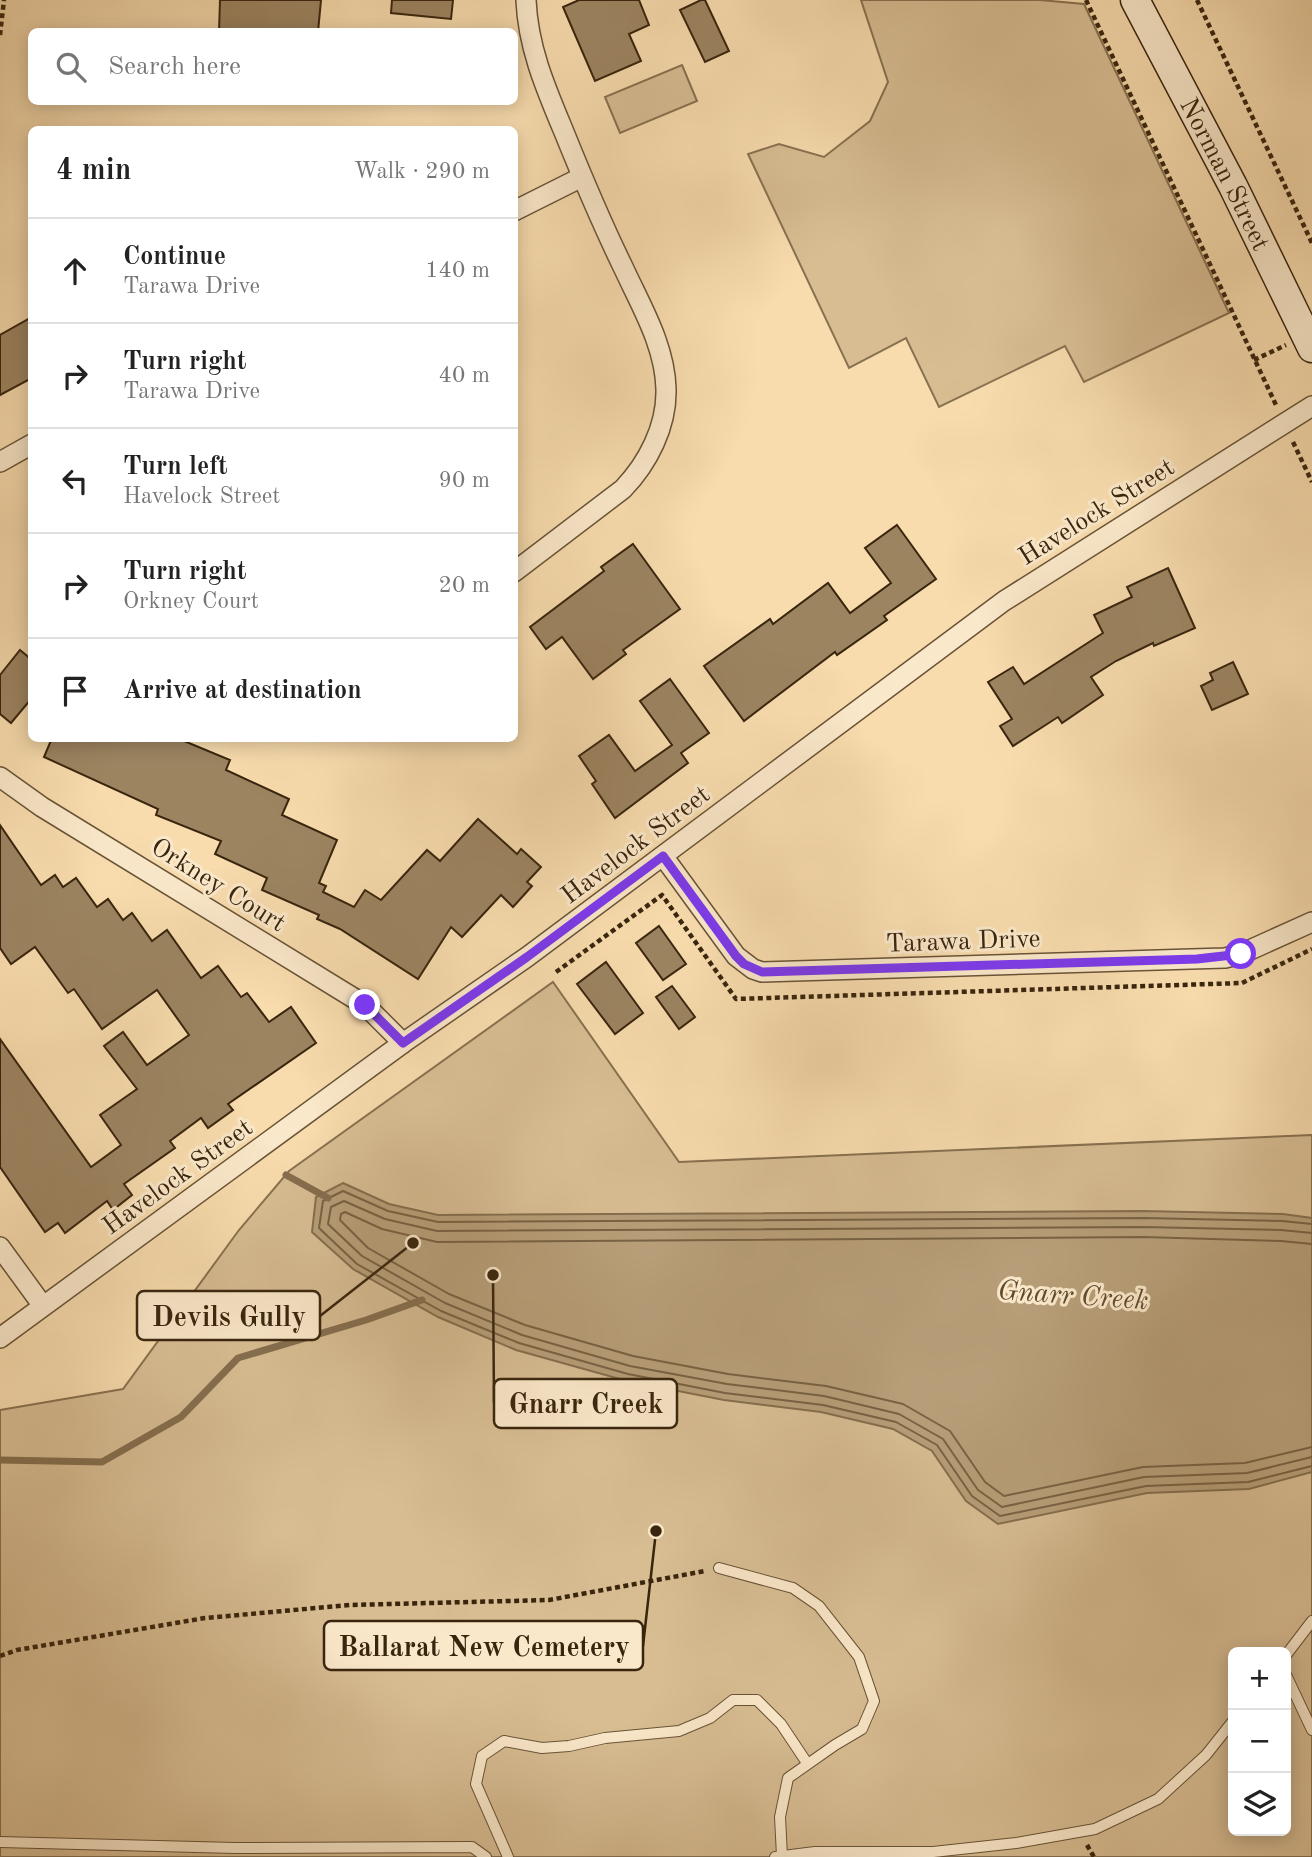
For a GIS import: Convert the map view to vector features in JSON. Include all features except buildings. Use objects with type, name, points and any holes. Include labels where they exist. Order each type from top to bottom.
[{"type":"street","points":[[518,569],[623,489],[636,475],[657,436],[664,414],[666,392],[660,350],[582,177],[539,72],[527,22],[526,0]]},
{"type":"street","name":"Norman Street","points":[[1135,0],[1233,186],[1312,348]]},
{"type":"street","points":[[518,209],[582,177]]},
{"type":"street","name":"Havelock Street","points":[[0,1338],[403,1043],[527,957],[1004,601],[1312,406]]},
{"type":"street","points":[[0,462],[28,446]]},
{"type":"street","name":"Orkney Court","points":[[0,778],[42,807],[365,1005],[403,1043]]},
{"type":"street","name":"Tarawa Drive","points":[[663,856],[736,956],[744,964],[762,972],[1225,958],[1251,950],[1312,922]]},
{"type":"street","points":[[0,1247],[43,1306]]},
{"type":"lane","points":[[719,1568],[793,1588],[820,1606],[859,1657],[874,1701],[862,1730],[807,1763],[788,1778],[780,1817],[778,1856],[815,1852],[933,1852],[1016,1843],[1095,1829],[1158,1799],[1206,1755],[1228,1727]]},
{"type":"lane","points":[[1291,1648],[1312,1621]]},
{"type":"lane","points":[[1291,1686],[1312,1730]]},
{"type":"lane","points":[[508,1857],[476,1784],[482,1756],[504,1741],[542,1748],[569,1746],[605,1738],[679,1731],[710,1718],[733,1700],[757,1700],[780,1724],[807,1763]]},
{"type":"lane","points":[[0,1842],[235,1849],[472,1847],[486,1857]]},
{"type":"path","points":[[0,35],[4,0]]},
{"type":"path","points":[[1086,0],[1312,482]]},
{"type":"path","points":[[1198,0],[1312,243]]},
{"type":"path","points":[[556,972],[662,895]]},
{"type":"path","points":[[0,1656],[17,1650],[205,1618],[350,1605],[549,1600],[719,1568]]},
{"type":"shaded area","points":[[861,0],[1040,0],[1084,4],[1229,313],[1084,382],[1065,346],[939,407],[906,338],[849,368],[748,154],[779,144],[824,157],[870,121],[888,82]]},
{"type":"shaded area","points":[[682,65],[697,101],[620,133],[605,97]]},
{"type":"shaded area","points":[[553,982],[679,1162],[1312,1135],[1312,1857],[0,1857],[0,1410],[123,1389],[239,1230],[289,1171]]},
{"type":"water","points":[[343,1183],[389,1204],[438,1215],[1143,1211],[1283,1214],[1312,1218],[1312,1472],[1249,1489],[1147,1493],[998,1524],[966,1501],[932,1451],[893,1429],[821,1412],[724,1400],[627,1381],[516,1350],[438,1317],[353,1269],[312,1232],[316,1197]]},
{"type":"waterway","points":[[286,1175],[328,1198]]},
{"type":"waterway","name":"Gnarr Creek","points":[[0,1460],[102,1462],[181,1417],[238,1358],[366,1320],[422,1300]]},
{"type":"place","name":"Devils Gully","points":[[413,1243]]},
{"type":"place","name":"Gnarr Creek","points":[[493,1275]]},
{"type":"place","name":"Ballarat New Cemetery","points":[[656,1531]]},
{"type":"route","points":[[365,1005],[403,1043],[527,957],[663,856],[736,956],[752,969],[762,972],[1225,958],[1241,954]]}]
